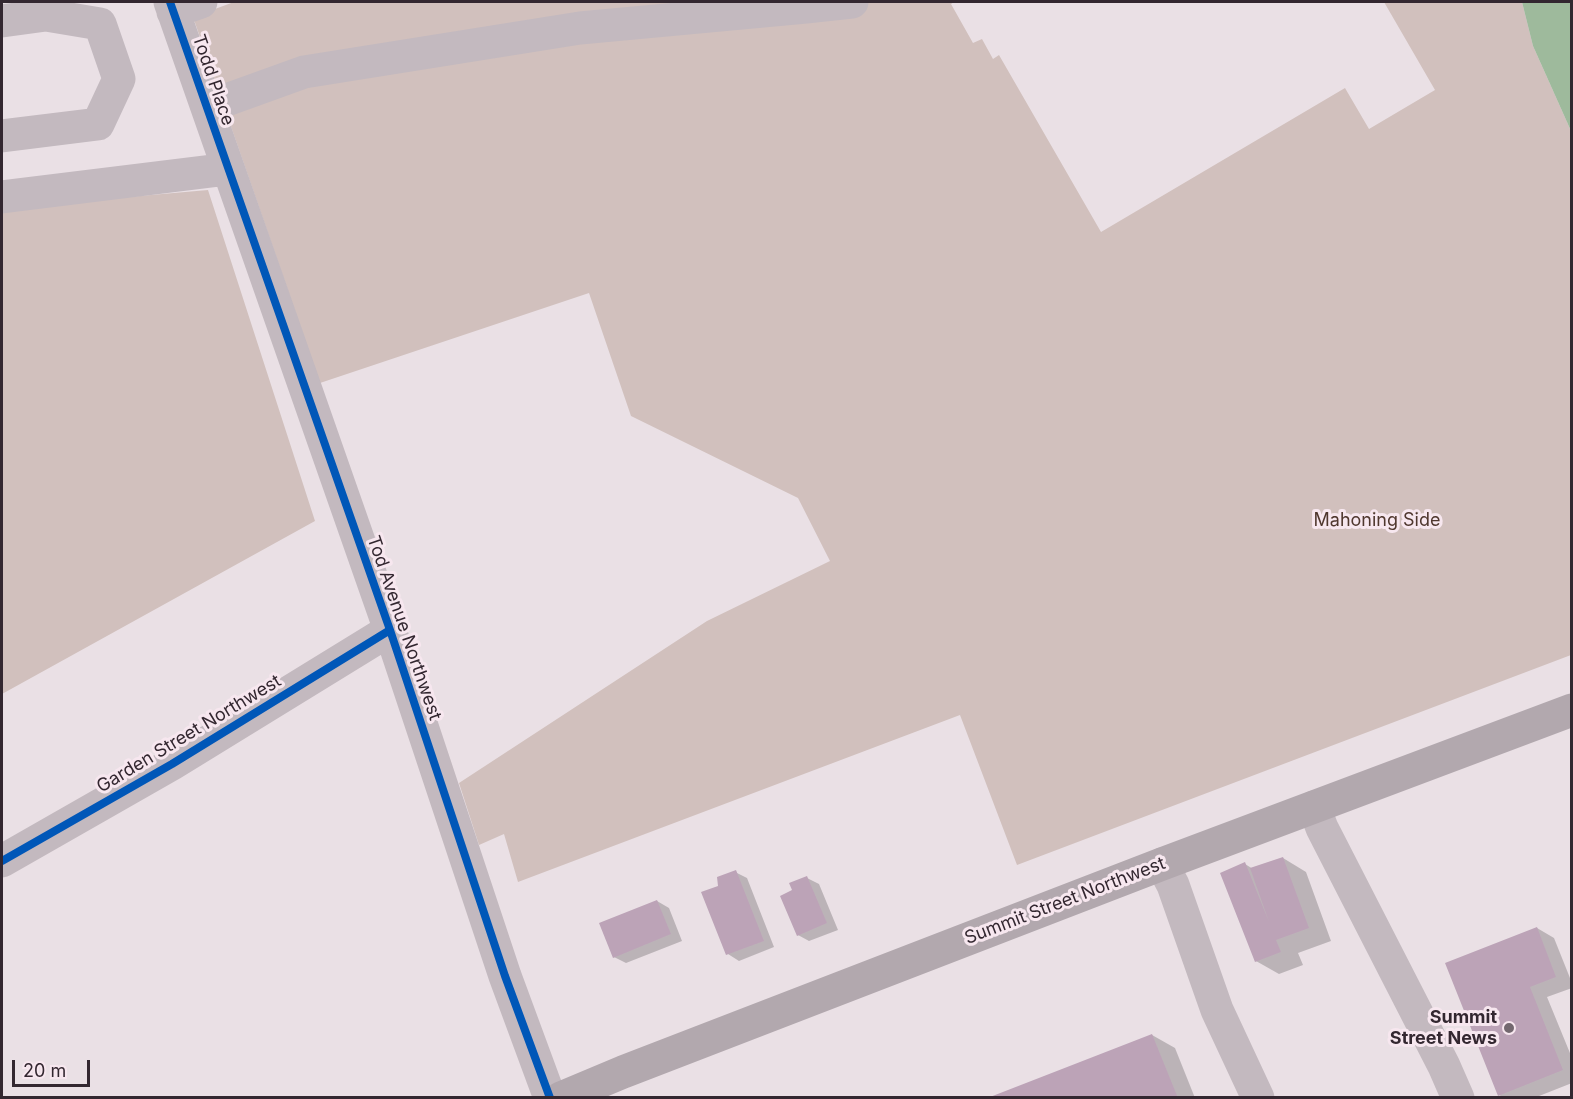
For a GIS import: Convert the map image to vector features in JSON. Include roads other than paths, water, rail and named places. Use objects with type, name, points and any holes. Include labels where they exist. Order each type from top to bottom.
[{"type":"main road","name":"Summit Street Northwest","points":[[561,1098],[1162,864],[1572,710]]},
{"type":"street","points":[[207,107],[304,72],[580,28],[852,2]]},
{"type":"street","name":"Todd Place","points":[[181,5],[207,107],[228,169]]},
{"type":"street","points":[[2,21],[46,15],[100,24],[119,79],[98,124],[2,136]]},
{"type":"street","points":[[2,197],[228,169]]},
{"type":"street","name":"Tod Avenue Northwest","points":[[228,169],[390,630],[505,976],[550,1098]]},
{"type":"street","name":"Garden Street Northwest","points":[[2,861],[172,764],[390,630]]},
{"type":"street","points":[[1314,807],[1322,828],[1444,1066],[1458,1098]]},
{"type":"street","points":[[1162,864],[1173,885],[1217,1010],[1258,1098]]},
{"type":"place","name":"Summit Street News","points":[[1509,1028]]},
{"type":"park label","name":"Mahoning Side","points":[[1377,521]]}]
